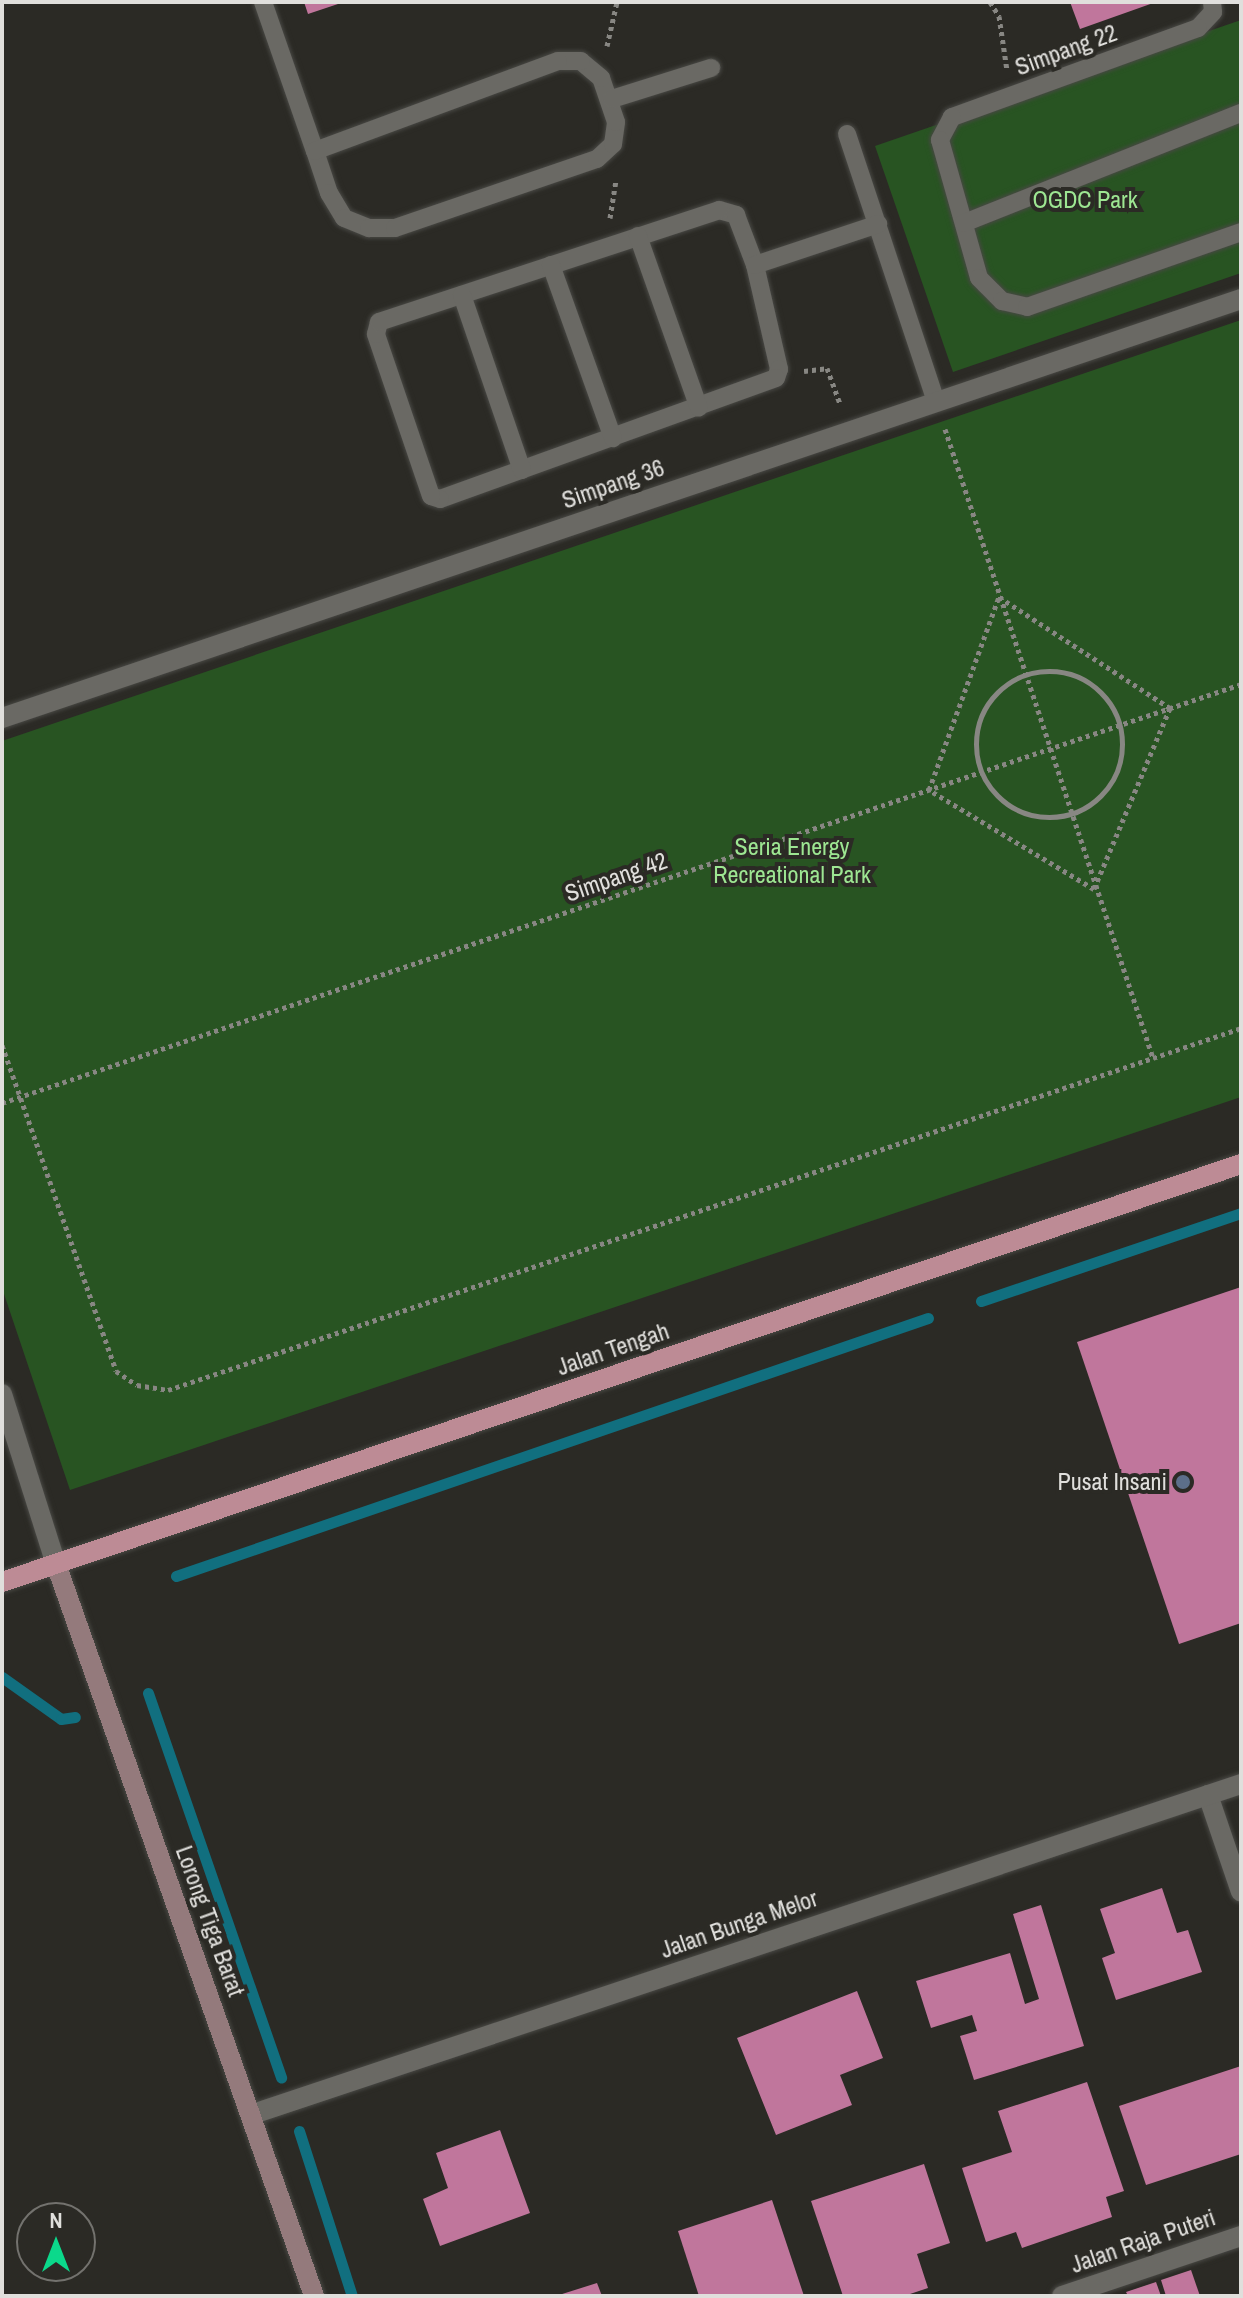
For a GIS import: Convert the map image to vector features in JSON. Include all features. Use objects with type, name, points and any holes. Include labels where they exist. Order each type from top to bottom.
[{"type":"main road","name":"Jalan Tengah","points":[[2,1582],[1241,1164]]},
{"type":"main road","name":"Lorong Tiga Barat","points":[[56,1564],[253,2114],[314,2296]]},
{"type":"street","name":"Simpang 36","points":[[2,718],[1241,299]]},
{"type":"street","points":[[2,1394],[56,1564]]},
{"type":"street","name":"Jalan Bunga Melor","points":[[253,2114],[1241,1784]]},
{"type":"street","points":[[1208,1795],[1241,1892]]},
{"type":"street","name":"Jalan Raja Puteri","points":[[1062,2296],[1241,2236]]},
{"type":"lane","points":[[263,2],[315,151],[344,218],[369,228],[395,228],[597,159],[613,144],[612,99],[601,78],[581,61],[558,61],[315,151]]},
{"type":"lane","name":"Simpang 22","points":[[1212,2],[1213,12],[1198,28],[952,117],[940,140],[979,278],[1002,301],[1027,307],[1241,232]]},
{"type":"lane","points":[[612,99],[711,68]]},
{"type":"lane","points":[[964,223],[1241,113]]},
{"type":"lane","points":[[847,134],[936,402]]},
{"type":"lane","points":[[727,210],[736,215],[755,265],[779,369],[776,378],[440,499],[424,486],[375,326],[602,249],[727,210]]},
{"type":"lane","points":[[755,265],[878,224]]},
{"type":"lane","points":[[638,236],[699,408]]},
{"type":"lane","points":[[551,265],[613,438]]},
{"type":"lane","points":[[462,295],[522,470]]},
{"type":"path","points":[[601,78],[617,2]]},
{"type":"path","points":[[990,2],[999,16],[1011,96]]},
{"type":"path","points":[[602,249],[616,190],[613,144]]},
{"type":"path","points":[[776,378],[827,368],[848,432]]},
{"type":"path","points":[[936,402],[1024,675],[1074,813],[1094,889],[1153,1058]]},
{"type":"path","points":[[999,597],[1170,708],[1094,889]]},
{"type":"path","points":[[999,597],[929,790],[1094,889]]},
{"type":"path","points":[[1044,671],[1085,680],[1102,693],[1119,724],[1123,750],[1118,770],[1092,803],[1074,813],[1054,817],[1013,808],[996,795],[981,770],[976,738],[981,718],[991,699],[1024,675],[1044,671]]},
{"type":"path","name":"Simpang 42","points":[[2,1103],[1241,684]]},
{"type":"path","points":[[2,1045],[116,1371],[137,1385],[168,1390],[1241,1028]]},
{"type":"green space","name":"OGDC Park","points":[[1241,20],[1241,273],[953,372],[875,146]]},
{"type":"green space","name":"Seria Energy Recreational Park","points":[[1241,320],[1241,1097],[70,1490],[2,1288],[2,741]]},
{"type":"building","points":[[304,2],[341,2],[341,3],[308,14]]},
{"type":"building","points":[[1070,2],[1156,2],[1080,29]]},
{"type":"building","name":"Pusat Insani","points":[[1241,1287],[1241,1623],[1179,1644],[1077,1342]]},
{"type":"building","points":[[1162,1888],[1177,1933],[1188,1930],[1202,1972],[1116,2000],[1102,1958],[1115,1953],[1100,1909]]},
{"type":"building","points":[[1041,1905],[1084,2046],[974,2080],[960,2036],[977,2031],[972,2015],[931,2028],[916,1981],[1010,1953],[1025,2004],[1039,1999],[1013,1914]]},
{"type":"building","points":[[857,1991],[883,2058],[840,2075],[852,2105],[776,2135],[737,2038]]},
{"type":"building","points":[[1241,2066],[1241,2154],[1146,2185],[1119,2106]]},
{"type":"building","points":[[1087,2082],[1124,2191],[1106,2197],[1112,2217],[1022,2248],[1016,2232],[986,2242],[962,2168],[1012,2152],[998,2111]]},
{"type":"building","points":[[500,2130],[530,2213],[440,2246],[423,2199],[448,2188],[436,2153]]},
{"type":"building","points":[[924,2164],[950,2243],[917,2254],[928,2288],[904,2296],[843,2296],[811,2201]]},
{"type":"building","points":[[772,2200],[804,2296],[699,2296],[678,2231]]},
{"type":"building","points":[[1191,2270],[1200,2296],[1166,2296],[1161,2280]]},
{"type":"building","points":[[1156,2282],[1161,2296],[1128,2296],[1126,2292]]},
{"type":"building","points":[[597,2283],[602,2296],[559,2296],[559,2295]]},
{"type":"waterway","points":[[981,1301],[1241,1213]]},
{"type":"waterway","points":[[176,1576],[928,1318]]},
{"type":"waterway","points":[[2,1677],[61,1719],[75,1717]]},
{"type":"waterway","points":[[148,1693],[281,2078]]},
{"type":"waterway","points":[[299,2131],[352,2296]]},
{"type":"place","name":"Pusat Insani","points":[[1183,1482]]}]
